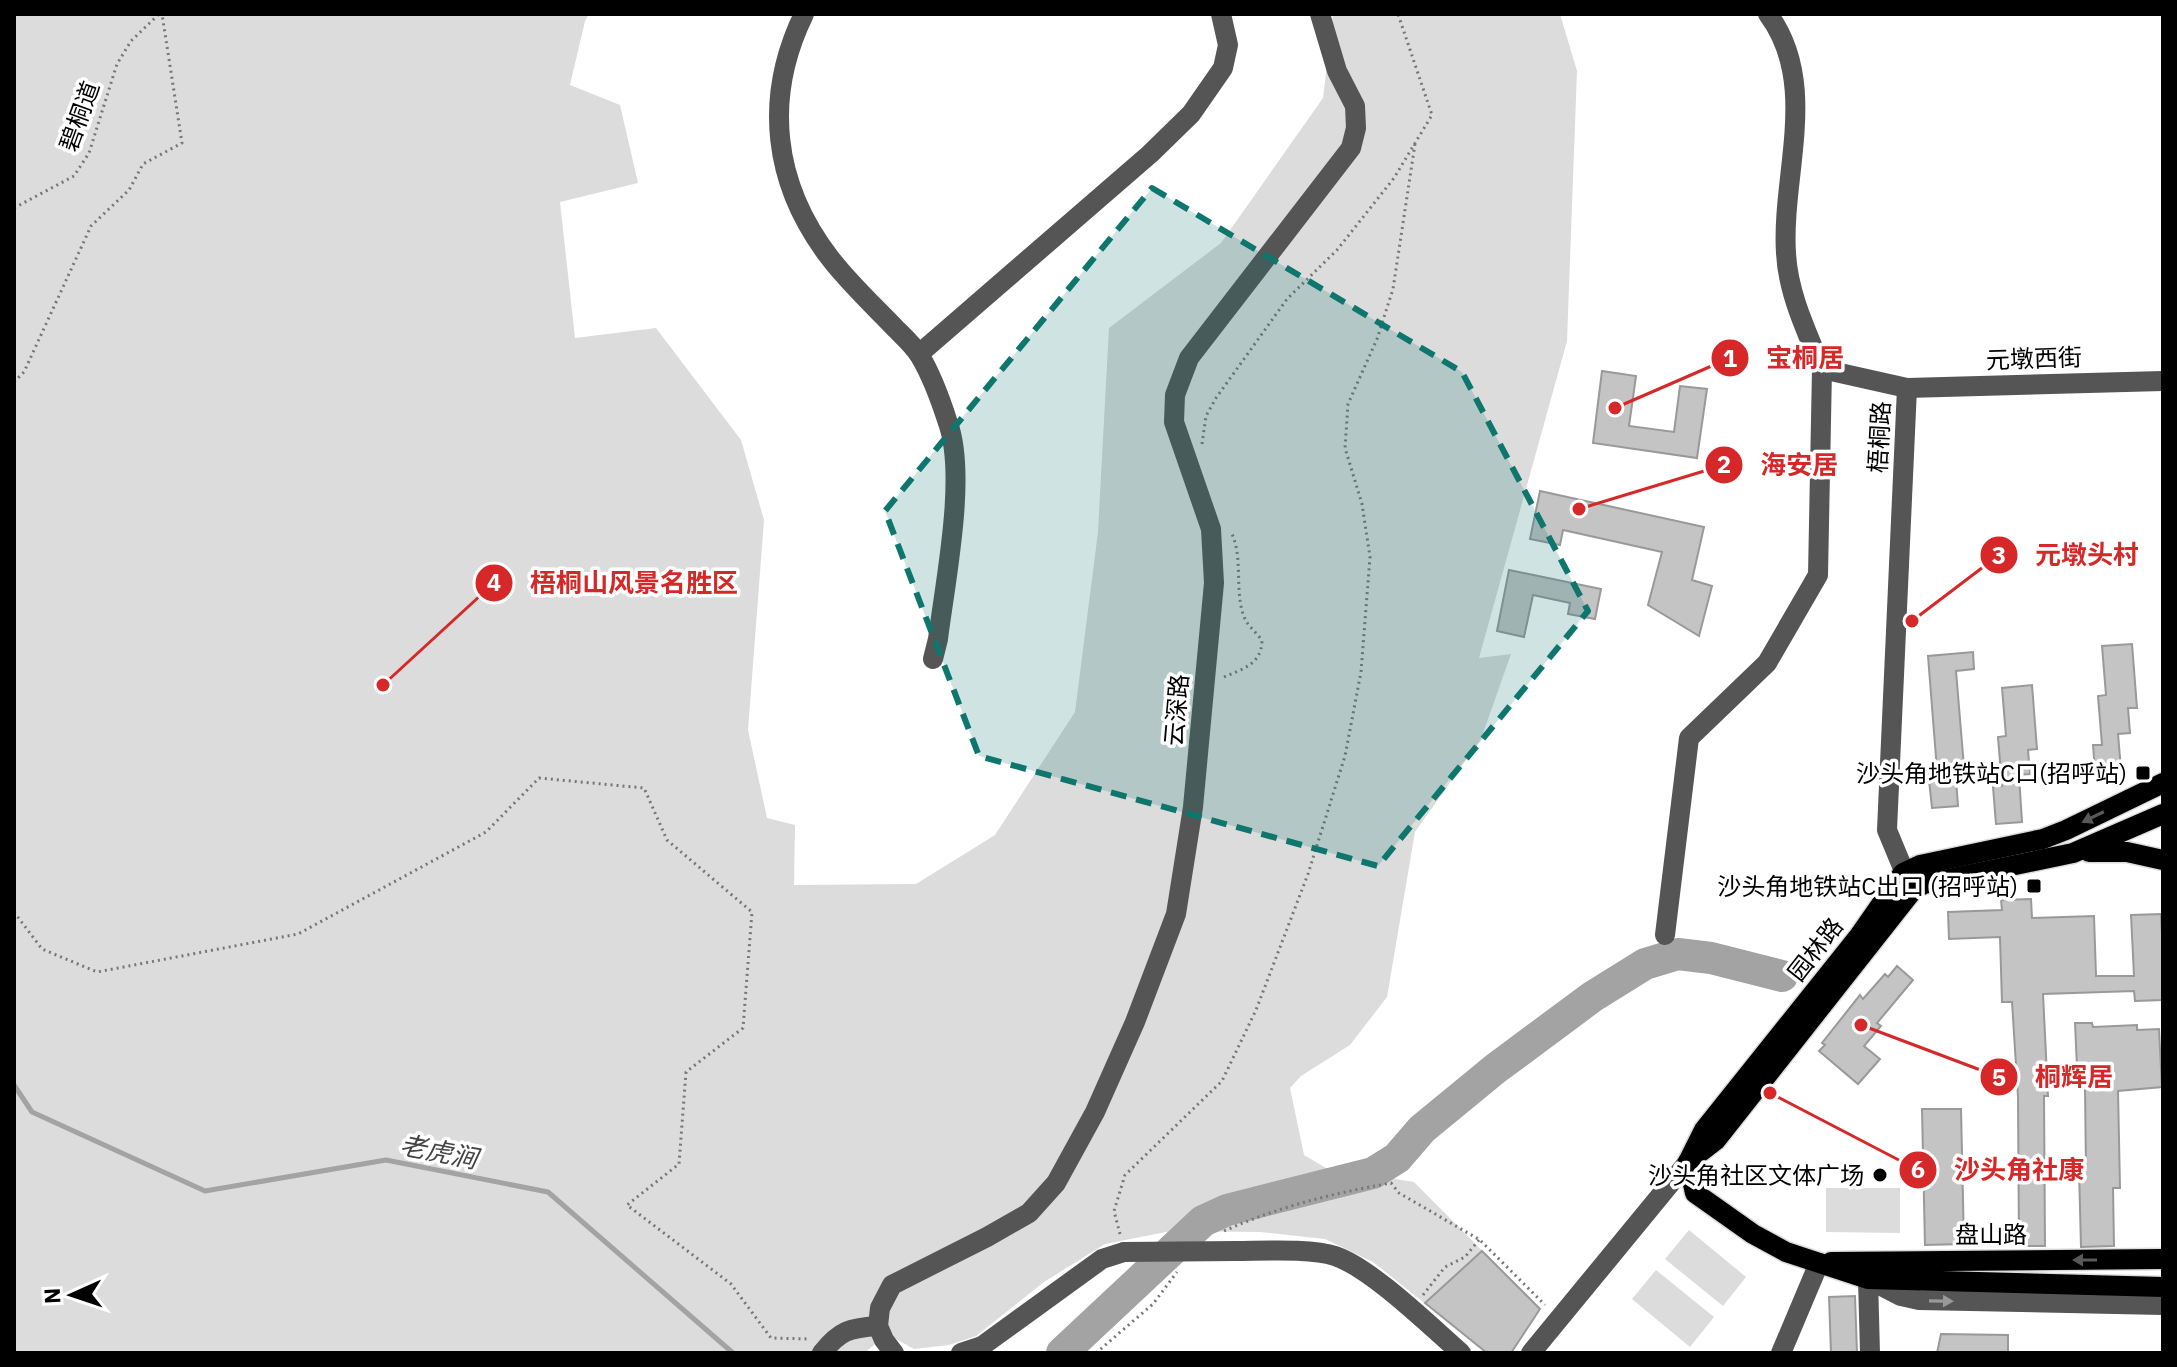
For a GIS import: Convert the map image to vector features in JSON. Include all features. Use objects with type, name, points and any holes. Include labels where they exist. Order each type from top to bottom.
[{"type":"main road","points":[[2163,783],[2043,839],[1920,865],[1908,881],[1924,884],[2073,853],[2127,852],[2163,860]]},
{"type":"main road","points":[[2073,853],[2163,814]]},
{"type":"main road","name":"园林路","points":[[1688,1162],[1716,1140],[1908,881]]},
{"type":"main road","name":"盘山路","points":[[1688,1162],[1695,1193],[1753,1234],[1786,1252],[1868,1279],[2163,1287]]},
{"type":"main road","name":"盘山路","points":[[1819,1263],[1867,1260],[2163,1259]]},
{"type":"street","points":[[804,14],[793,36],[782,80],[777,127],[784,170],[800,211],[830,258],[919,354],[950,427],[955,456],[954,505],[933,659]]},
{"type":"street","points":[[919,354],[1150,154],[1191,114],[1223,68],[1228,45],[1221,14]]},
{"type":"street","name":"云深路","points":[[878,1326],[880,1308],[892,1285],[1029,1213],[1056,1183],[1095,1112],[1135,1022],[1176,914],[1193,807],[1214,583],[1211,529],[1174,422],[1175,395],[1189,358],[1351,148],[1356,128],[1355,106],[1337,71],[1320,14]]},
{"type":"street","points":[[1665,935],[1689,738],[1767,663],[1818,575],[1822,369],[1790,290],[1786,226],[1796,126],[1794,87],[1786,51],[1768,14]]},
{"type":"street","name":"梧桐路","points":[[1822,369],[1907,388],[1887,830],[1908,881]]},
{"type":"street","name":"元墩西街","points":[[1907,388],[2163,381]]},
{"type":"street","name":"园林路","points":[[1531,1353],[1688,1162]]},
{"type":"street","points":[[961,1353],[982,1346],[1102,1259],[1124,1252],[1280,1250],[1334,1255],[1364,1271],[1461,1353]]},
{"type":"street","points":[[1781,1353],[1819,1263]]},
{"type":"street","points":[[1870,1353],[1868,1279],[1901,1296],[1919,1300],[2163,1305]]},
{"type":"street","points":[[828,1346],[851,1328],[878,1326],[894,1353]]},
{"type":"path","name":"碧桐道","points":[[14,208],[74,176],[89,153],[117,64],[131,41],[160,14]]},
{"type":"path","points":[[14,382],[24,372],[91,226],[129,190],[143,164],[182,143],[160,14]]},
{"type":"path","points":[[1204,456],[1202,444],[1206,416],[1216,398],[1287,299],[1337,250],[1394,178],[1432,115],[1398,14]]},
{"type":"path","points":[[1124,1252],[1114,1211],[1125,1175],[1222,1081],[1256,1010],[1308,874],[1345,756],[1361,672],[1370,557],[1362,504],[1345,448],[1348,404],[1377,339],[1393,289],[1415,144]]},
{"type":"path","points":[[1205,685],[1251,666],[1261,651],[1262,641],[1247,623],[1243,611],[1237,546],[1231,533]]},
{"type":"path","points":[[14,912],[42,949],[97,972],[298,934],[486,832],[539,778],[644,788],[667,840],[752,912],[743,1028],[686,1072],[679,1164],[627,1205],[731,1284],[771,1338],[828,1346]]},
{"type":"path","points":[[1411,1310],[1445,1267],[1465,1257],[1480,1240]]},
{"type":"highlighted area","points":[[1152,188],[1462,372],[1588,611],[1378,866],[979,756],[885,511]]},
{"type":"shaded area","points":[[14,14],[589,14],[570,85],[620,105],[638,183],[560,202],[575,338],[656,328],[741,440],[764,520],[748,730],[767,818],[795,825],[794,885],[916,884],[995,835],[1075,712],[1098,532],[1109,328],[1221,243],[1323,98],[1333,14],[1560,14],[1577,71],[1567,341],[1479,658],[1511,654],[1481,739],[1415,832],[1387,997],[1350,1045],[1301,1076],[1290,1088],[1304,1155],[1326,1168],[1414,1182],[1540,1309],[1511,1353],[1487,1353],[1373,1262],[1325,1239],[1260,1232],[1171,1231],[1105,1244],[1044,1282],[976,1336],[949,1345],[914,1349],[894,1338],[878,1342],[864,1353],[14,1353]]},
{"type":"shaded area","points":[[1826,1188],[1900,1188],[1900,1233],[1826,1232]]},
{"type":"shaded area","points":[[1689,1230],[1746,1277],[1723,1306],[1665,1259]]},
{"type":"shaded area","points":[[1656,1270],[1714,1317],[1690,1347],[1632,1299]]},
{"type":"building","points":[[1602,371],[1636,376],[1629,426],[1674,432],[1680,386],[1707,389],[1697,458],[1593,443]]},
{"type":"building","points":[[1540,491],[1704,527],[1692,580],[1712,586],[1699,636],[1648,605],[1662,552],[1563,530],[1560,545],[1530,539]]},
{"type":"building","points":[[1509,570],[1601,589],[1595,619],[1568,614],[1570,603],[1533,595],[1524,637],[1497,631]]},
{"type":"building","points":[[2132,644],[2137,708],[2128,708],[2130,733],[2118,734],[2122,781],[2096,783],[2093,745],[2102,745],[2098,696],[2106,695],[2102,646]]},
{"type":"building","points":[[1973,652],[1974,669],[1956,671],[1965,779],[1956,779],[1958,806],[1932,808],[1928,771],[1937,770],[1928,656]]},
{"type":"building","points":[[2032,685],[2037,749],[2028,750],[2030,774],[2019,775],[2022,822],[1996,824],[1993,787],[2002,786],[1998,737],[2006,736],[2002,688]]},
{"type":"building","points":[[2031,899],[2032,918],[2094,916],[2096,976],[2134,976],[2131,915],[2161,914],[2163,956],[2163,1000],[2135,1001],[2134,991],[2043,994],[2048,1096],[2044,1096],[2045,1246],[2019,1246],[2018,1097],[2012,1002],[2002,1002],[2000,937],[1949,939],[1948,912],[2002,910],[2001,900]]},
{"type":"building","points":[[1897,966],[1913,980],[1877,1023],[1881,1026],[1864,1046],[1880,1059],[1858,1084],[1819,1051],[1860,995],[1863,999],[1885,974],[1888,977]]},
{"type":"building","points":[[2075,1023],[2092,1023],[2093,1027],[2137,1025],[2137,1030],[2159,1029],[2162,1087],[2118,1091],[2120,1188],[2113,1188],[2114,1246],[2081,1247],[2079,1169],[2086,1169],[2085,1088],[2078,1089]]},
{"type":"building","points":[[1922,1109],[1961,1109],[1964,1244],[1925,1245]]},
{"type":"building","points":[[1482,1251],[1540,1309],[1511,1353],[1487,1353],[1425,1303]]},
{"type":"building","points":[[1855,1296],[1857,1353],[1831,1353],[1829,1297]]},
{"type":"building","points":[[1941,1334],[2008,1335],[2008,1353],[1937,1353]]},
{"type":"waterway","points":[[1062,1353],[1203,1221],[1227,1210],[1373,1173],[1397,1158],[1422,1129],[1495,1069],[1592,997],[1645,964],[1678,954],[1711,958],[1782,976]]},
{"type":"waterway","name":"老虎涧","points":[[14,1085],[32,1112],[205,1191],[386,1160],[548,1192],[733,1353]]},
{"type":"place","name":"宝桐居","points":[[1615,408]]},
{"type":"place","name":"海安居","points":[[1579,509]]},
{"type":"place","name":"元墩头村","points":[[1912,621]]},
{"type":"place","name":"梧桐山风景名胜区","points":[[383,685]]},
{"type":"place","name":"沙头角地铁站C口(招呼站)","points":[[2143,773]]},
{"type":"place","name":"沙头角地铁站C出口 (招呼站)","points":[[2034,886]]},
{"type":"place","name":"桐辉居","points":[[1861,1025]]},
{"type":"place","name":"沙头角社康","points":[[1770,1093]]},
{"type":"place","name":"沙头角社区文体广场","points":[[1880,1175]]}]
